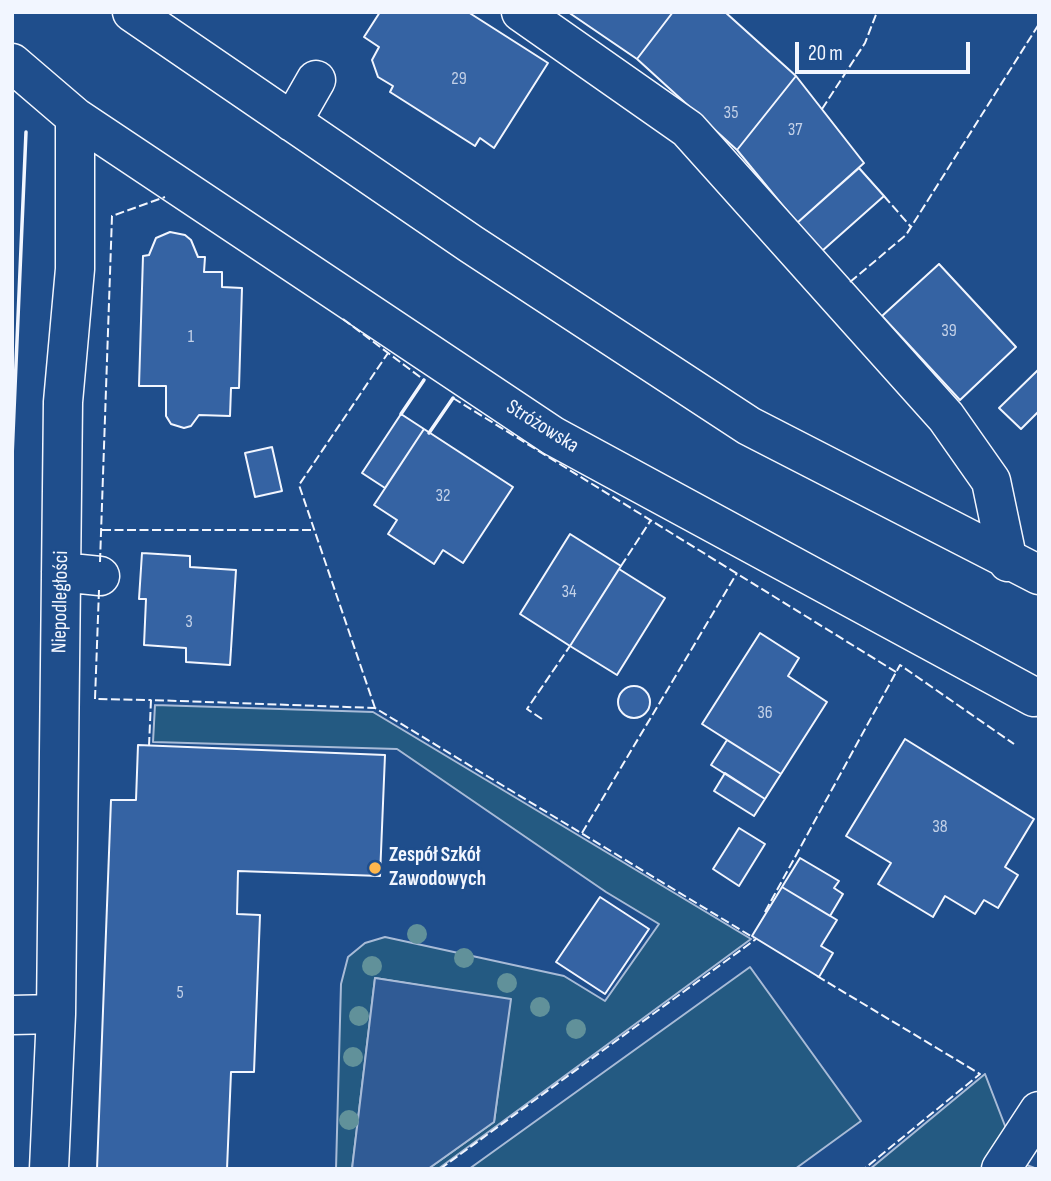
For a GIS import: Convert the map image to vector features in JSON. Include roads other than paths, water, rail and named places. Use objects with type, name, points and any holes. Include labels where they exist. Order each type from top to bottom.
[{"type":"street","points":[[132,12],[292,122],[749,426],[1023,569]]},
{"type":"street","points":[[521,12],[688,129],[928,397],[991,481],[1023,569]]},
{"type":"street","points":[[12,63],[75,117]]},
{"type":"street","points":[[292,122],[316,80]]},
{"type":"street","name":"Niepodległości","points":[[49,1169],[56,1014],[64,402],[75,269],[75,117]]},
{"type":"street","name":"Stróżowska","points":[[75,117],[553,436],[1034,697]]},
{"type":"street","points":[[61,572],[100,576]]},
{"type":"street","points":[[12,1015],[56,1014]]},
{"type":"street","points":[[1019,1155],[1039,1111]]},
{"type":"place","name":"Zespół Szkół Zawodowych","points":[[375,868]]}]
